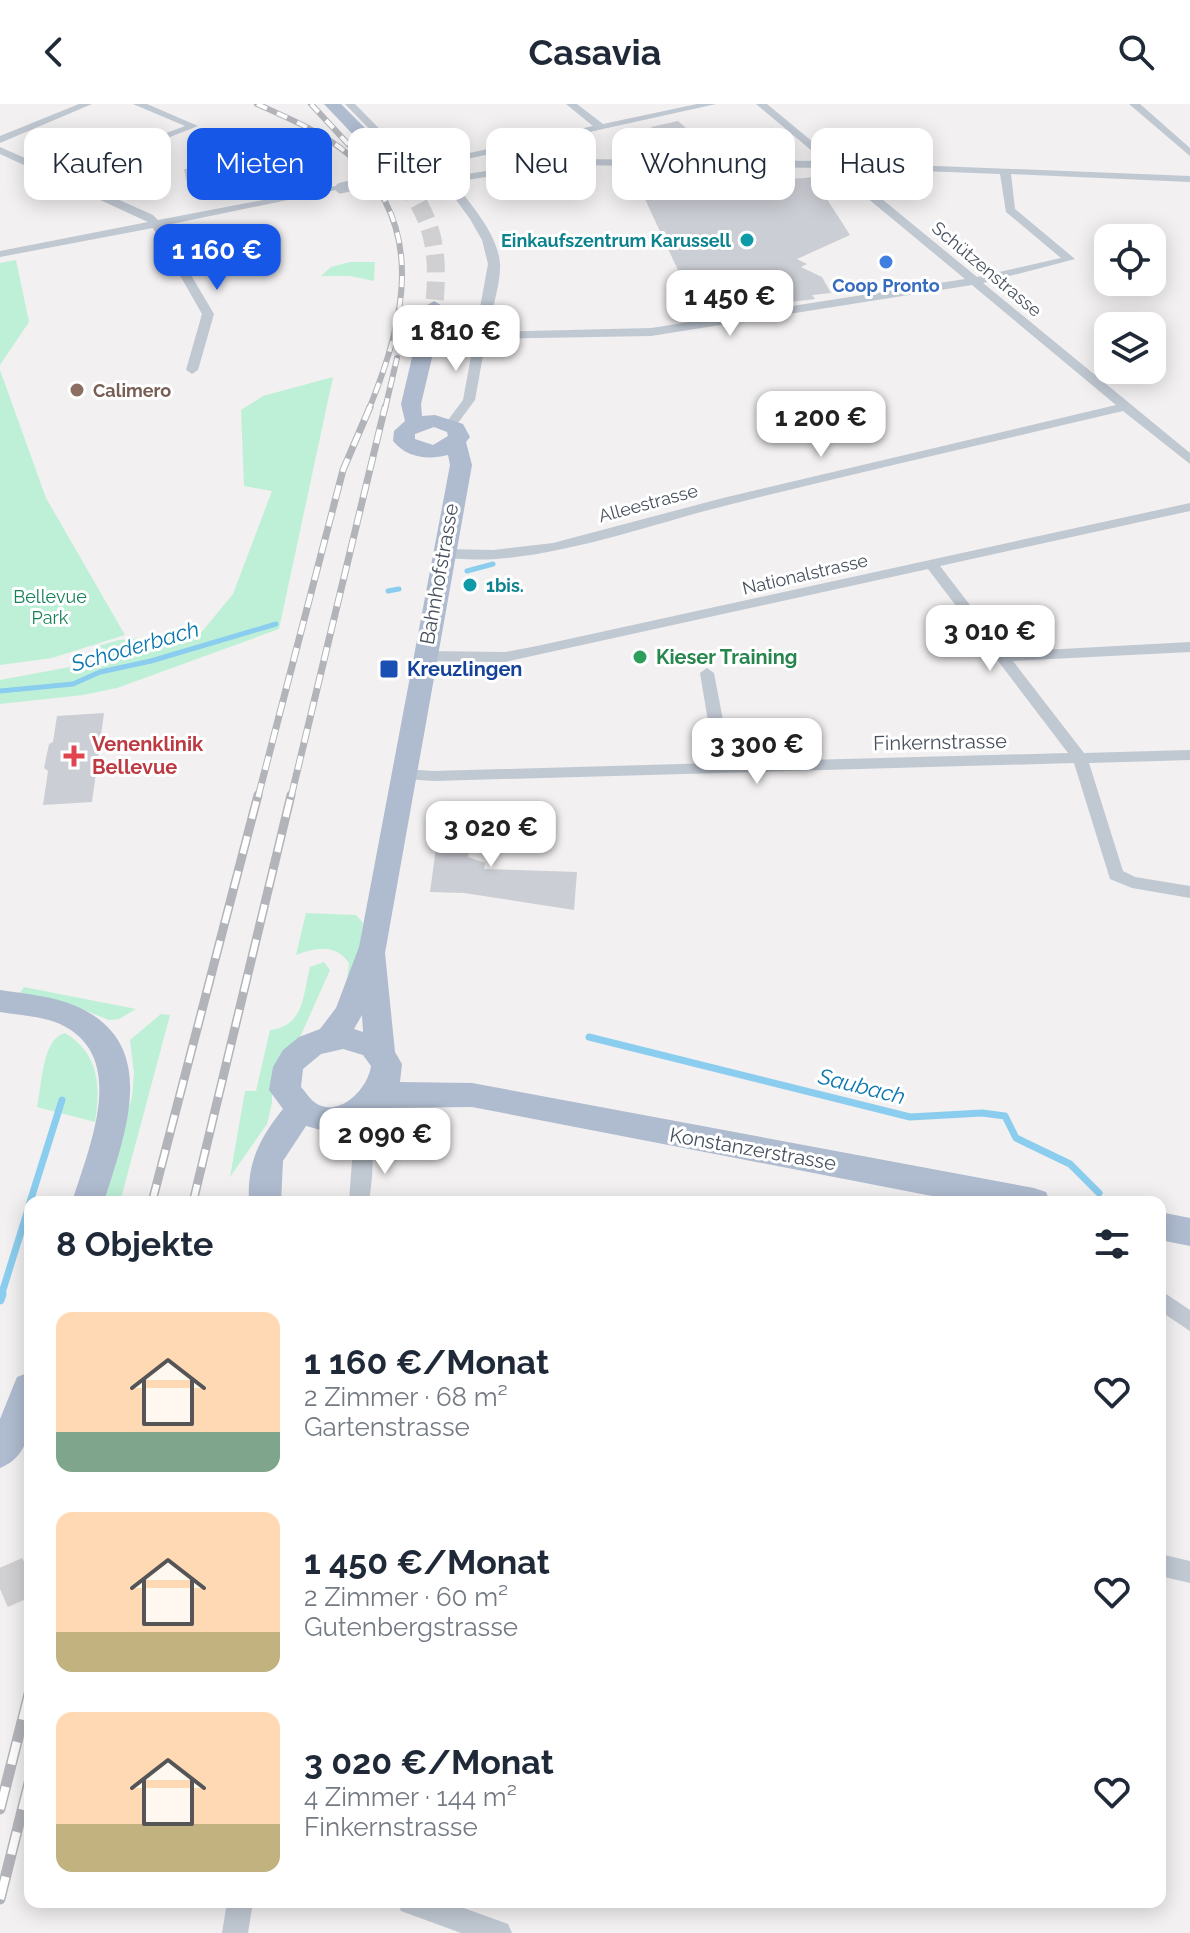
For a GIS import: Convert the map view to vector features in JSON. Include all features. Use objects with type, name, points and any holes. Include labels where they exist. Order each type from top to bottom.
[{"type":"main road","points":[[332,104],[353,128]]},
{"type":"main road","points":[[424,451],[443,449],[453,433],[435,421],[417,423],[412,416],[411,404],[434,307]]},
{"type":"main road","name":"Bahnhofstrasse","points":[[417,423],[405,431],[404,441],[424,451],[446,468],[456,484]]},
{"type":"main road","name":"Bahnhofstrasse","points":[[331,1038],[349,1012],[373,947],[425,656],[451,553],[456,484],[461,465],[453,433]]},
{"type":"main road","name":"Bahnhofstrasse","points":[[373,947],[375,1014],[383,1059]]},
{"type":"main road","points":[[0,1001],[68,1015],[93,1031],[110,1052],[115,1065],[116,1097],[90,1196]]},
{"type":"main road","points":[[331,1038],[354,1038],[383,1059],[386,1080],[366,1105],[325,1118],[300,1110],[285,1090],[288,1066],[306,1046],[331,1038]]},
{"type":"main road","name":"Konstanzerstrasse","points":[[383,1059],[454,1083],[472,1095]]},
{"type":"main road","name":"Konstanzerstrasse","points":[[366,1105],[402,1093],[451,1097],[472,1095],[1002,1196]]},
{"type":"main road","points":[[265,1196],[263,1170],[274,1142],[300,1110]]},
{"type":"main road","points":[[1166,1227],[1190,1232]]},
{"type":"main road","points":[[0,1451],[14,1430],[24,1404]]},
{"type":"street","points":[[0,140],[87,104]]},
{"type":"street","points":[[138,104],[189,128],[171,135]]},
{"type":"street","points":[[350,104],[373,128]]},
{"type":"street","points":[[571,104],[601,128]]},
{"type":"street","points":[[596,129],[690,106],[711,104]]},
{"type":"street","name":"Schützenstrasse","points":[[761,104],[811,147]]},
{"type":"street","points":[[1134,104],[1190,153]]},
{"type":"street","points":[[0,150],[24,160]]},
{"type":"street","points":[[596,162],[811,165]]},
{"type":"street","points":[[933,169],[1190,179]]},
{"type":"street","points":[[482,336],[651,332],[973,281],[1069,259],[1010,210],[1005,171]]},
{"type":"street","points":[[0,254],[157,226],[348,185]]},
{"type":"street","points":[[112,200],[149,217],[157,226],[208,314],[192,370]]},
{"type":"street","points":[[453,433],[469,400],[494,264],[484,233],[465,200]]},
{"type":"street","name":"Schützenstrasse","points":[[875,200],[1190,460]]},
{"type":"street","name":"Alleestrasse","points":[[451,553],[518,552],[554,547],[723,502],[1125,407]]},
{"type":"street","name":"Nationalstrasse","points":[[425,656],[505,657],[537,651],[1190,507]]},
{"type":"street","points":[[931,564],[1080,758],[1116,875],[1132,882],[1190,892]]},
{"type":"street","points":[[1002,657],[1190,647]]},
{"type":"street","points":[[707,673],[724,767]]},
{"type":"street","name":"Finkernstrasse","points":[[404,774],[434,776],[1190,755]]},
{"type":"street","points":[[360,1196],[366,1105]]},
{"type":"street","points":[[1166,1304],[1190,1322]]},
{"type":"street","points":[[1166,1566],[1190,1572]]},
{"type":"street","points":[[235,1933],[239,1908]]},
{"type":"street","points":[[427,1908],[499,1933]]},
{"type":"green space","points":[[16,260],[29,322],[0,365],[0,263]]},
{"type":"green space","points":[[350,262],[375,262],[374,281],[350,276],[321,276],[331,267]]},
{"type":"green space","name":"Bellevue Park","points":[[0,370],[46,498],[125,635],[52,658],[0,665]]},
{"type":"green space","points":[[333,377],[279,629],[117,688],[0,704],[0,680],[91,663],[94,647],[119,640],[200,634],[233,594],[272,491],[244,486],[241,410],[263,396]]},
{"type":"green space","points":[[306,913],[356,915],[363,923],[356,970],[346,988],[349,963],[337,952],[317,949],[296,955]]},
{"type":"green space","points":[[324,962],[330,970],[301,1035],[272,1083],[272,1103],[267,1124],[230,1177],[245,1091],[256,1091],[270,1030],[290,1022],[296,1015],[310,967]]},
{"type":"green space","points":[[24,987],[136,1009],[119,1019],[109,1020],[72,1005],[20,993]]},
{"type":"green space","points":[[161,1014],[170,1015],[122,1196],[103,1196],[132,1097],[134,1073],[130,1040]]},
{"type":"green space","points":[[65,1033],[85,1050],[95,1072],[98,1096],[95,1122],[37,1107],[47,1053],[57,1037]]},
{"type":"building","points":[[678,121],[686,128],[652,128]]},
{"type":"building","name":"Einkaufszentrum Karussell","points":[[811,177],[811,200],[828,200],[850,235],[797,259],[807,264],[801,267],[822,277],[831,293],[812,295],[815,299],[808,300],[697,311],[645,200],[795,200],[795,179]]},
{"type":"building","name":"Venenklinik Bellevue","points":[[104,713],[92,802],[43,805],[48,771],[44,768],[49,744],[53,742],[57,716]]},
{"type":"building","points":[[442,804],[475,805],[468,857],[485,863],[484,869],[577,872],[574,910],[464,893],[430,892]]},
{"type":"waterway","name":"Schoderbach","points":[[467,571],[493,564]]},
{"type":"waterway","name":"Schoderbach","points":[[388,591],[399,589]]},
{"type":"waterway","name":"Schoderbach","points":[[0,691],[73,684],[100,672],[151,661],[276,624]]},
{"type":"waterway","name":"Saubach","points":[[589,1037],[910,1117],[982,1113],[1005,1116],[1016,1138],[1070,1164],[1099,1193]]},
{"type":"waterway","name":"Saubach","points":[[32,1196],[62,1100]]},
{"type":"waterway","name":"Saubach","points":[[1,1296],[24,1222]]},
{"type":"waterway","name":"Saubach","points":[[0,1300],[2,1294]]},
{"type":"tunnel","points":[[416,200],[434,245],[434,307]]},
{"type":"tunnel","points":[[0,1589],[24,1579]]},
{"type":"railway","points":[[257,104],[316,132],[348,154],[373,182],[390,212],[399,243],[402,275],[399,308],[392,342],[369,409]]},
{"type":"railway","points":[[311,104],[348,144]]},
{"type":"railway","points":[[385,409],[397,358]]},
{"type":"railway","points":[[258,797],[343,470],[370,407]]},
{"type":"railway","points":[[291,797],[385,407]]},
{"type":"railway","points":[[154,1196],[258,795]]},
{"type":"railway","points":[[194,1196],[291,795]]},
{"type":"railway","points":[[0,1809],[24,1714]]},
{"type":"railway","points":[[0,1899],[24,1803]]},
{"type":"place","name":"Einkaufszentrum Karussell","points":[[747,240]]},
{"type":"place","name":"Coop Pronto","points":[[886,262]]},
{"type":"place","name":"Calimero","points":[[77,390]]},
{"type":"place","name":"1bis.","points":[[470,585]]},
{"type":"place","name":"Kieser Training","points":[[640,657]]},
{"type":"place","name":"Kreuzlingen","points":[[389,669]]},
{"type":"place","name":"Venenklinik Bellevue","points":[[74,756]]}]
